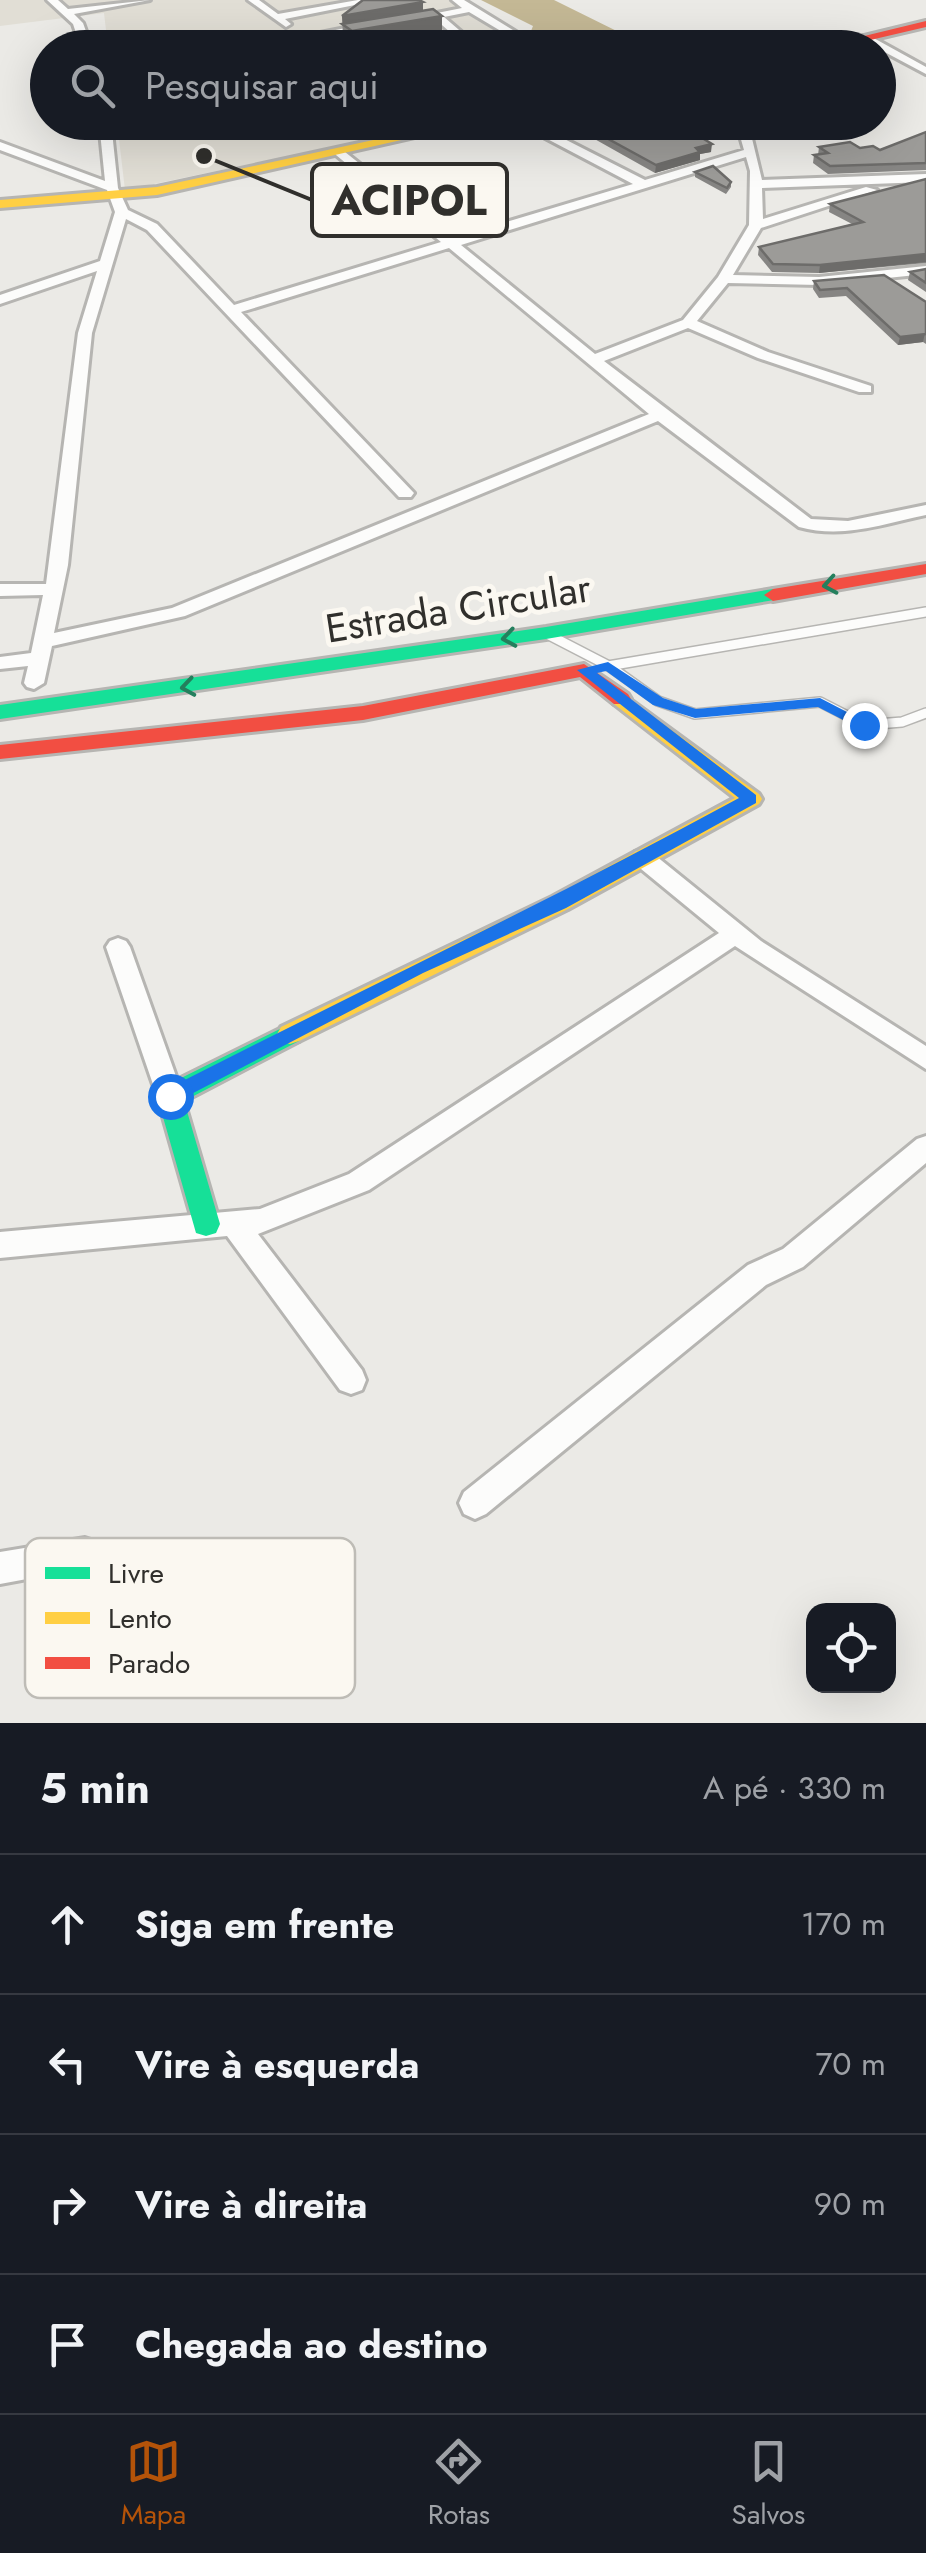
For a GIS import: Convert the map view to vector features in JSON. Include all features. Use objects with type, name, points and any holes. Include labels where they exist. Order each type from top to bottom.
[{"type":"street","points":[[52,0],[81,30]]},
{"type":"street","points":[[67,12],[145,0]]},
{"type":"street","points":[[253,0],[296,30]]},
{"type":"street","points":[[276,17],[375,0]]},
{"type":"street","points":[[457,0],[507,30]]},
{"type":"street","points":[[401,21],[471,9]]},
{"type":"street","points":[[436,15],[454,30]]},
{"type":"street","points":[[347,30],[383,24]]},
{"type":"street","points":[[896,31],[926,24]]},
{"type":"street","points":[[896,55],[926,72]]},
{"type":"street","points":[[40,650],[54,589],[73,464],[85,333],[116,199],[108,140]]},
{"type":"street","points":[[0,204],[116,199],[340,152],[378,140]]},
{"type":"street","points":[[556,140],[643,184]]},
{"type":"street","points":[[596,359],[688,323],[724,279],[756,225],[757,184],[747,140]]},
{"type":"street","points":[[0,146],[116,199],[152,226],[405,493]]},
{"type":"street","points":[[340,152],[596,359],[660,416],[817,528],[926,510]]},
{"type":"street","points":[[233,310],[751,152]]},
{"type":"street","points":[[757,184],[926,178]]},
{"type":"street","points":[[756,225],[903,180]]},
{"type":"street","points":[[0,300],[102,265]]},
{"type":"street","points":[[724,279],[894,280],[926,270]]},
{"type":"street","points":[[688,323],[763,354],[866,388]]},
{"type":"street","points":[[0,663],[178,612],[660,416]]},
{"type":"street","name":"Estrada Circular","points":[[40,650],[26,684],[162,669],[926,546]]},
{"type":"street","name":"Estrada Circular","points":[[0,712],[546,633],[926,568]]},
{"type":"street","points":[[0,590],[54,589]]},
{"type":"street","points":[[0,752],[362,713],[584,670],[751,799],[644,858],[170,1096]]},
{"type":"street","points":[[644,858],[736,934],[926,1060]]},
{"type":"street","points":[[0,1244],[260,1221],[299,1209],[359,1182],[736,934]]},
{"type":"street","points":[[118,947],[219,1223],[352,1380]]},
{"type":"street","points":[[475,1504],[758,1274],[776,1270],[792,1258],[926,1147]]},
{"type":"street","points":[[0,1568],[25,1564]]},
{"type":"lane","points":[[584,670],[926,612]]},
{"type":"lane","points":[[546,633],[608,666],[658,701],[695,714],[820,702],[864,725],[902,722],[926,713]]},
{"type":"shaded area","points":[[0,0],[451,0],[499,30],[106,30],[104,13],[0,26]]},
{"type":"shaded area","points":[[481,0],[554,0],[615,30],[531,30],[533,26]]},
{"type":"shaded area","points":[[119,140],[366,140],[125,190]]},
{"type":"building","points":[[363,0],[419,0],[423,2],[342,16]]},
{"type":"building","points":[[433,9],[442,16],[358,30],[342,24]]},
{"type":"building","points":[[926,132],[926,163],[830,166],[814,155],[828,153],[819,147],[850,142],[860,148],[873,146],[880,150]]},
{"type":"building","points":[[610,140],[705,140],[712,144],[696,148],[700,152],[656,165]]},
{"type":"building","points":[[713,166],[731,182],[727,188],[695,172]]},
{"type":"building","points":[[926,179],[926,254],[820,265],[773,264],[759,247],[863,222],[830,204]]},
{"type":"building","points":[[926,269],[926,283],[910,272]]},
{"type":"building","points":[[884,275],[926,302],[926,334],[900,337],[847,288],[820,290],[814,281]]},
{"type":"traffic: fast","points":[[0,712],[546,633],[773,595]]},
{"type":"traffic: fast","points":[[206,1224],[170,1096],[290,1034]]},
{"type":"traffic: slow","points":[[0,204],[157,191],[392,140]]},
{"type":"traffic: slow","points":[[290,1034],[560,903],[751,799],[621,699]]},
{"type":"traffic: jam","points":[[896,31],[926,24]]},
{"type":"traffic: jam","points":[[773,595],[926,569]]},
{"type":"traffic: jam","points":[[0,752],[363,713],[584,670],[621,699]]},
{"type":"place","name":"ACIPOL","points":[[204,156]]},
{"type":"route","points":[[170,1096],[417,969],[560,903],[751,799],[584,670],[608,666],[658,701],[695,714],[820,702],[864,725]]}]
